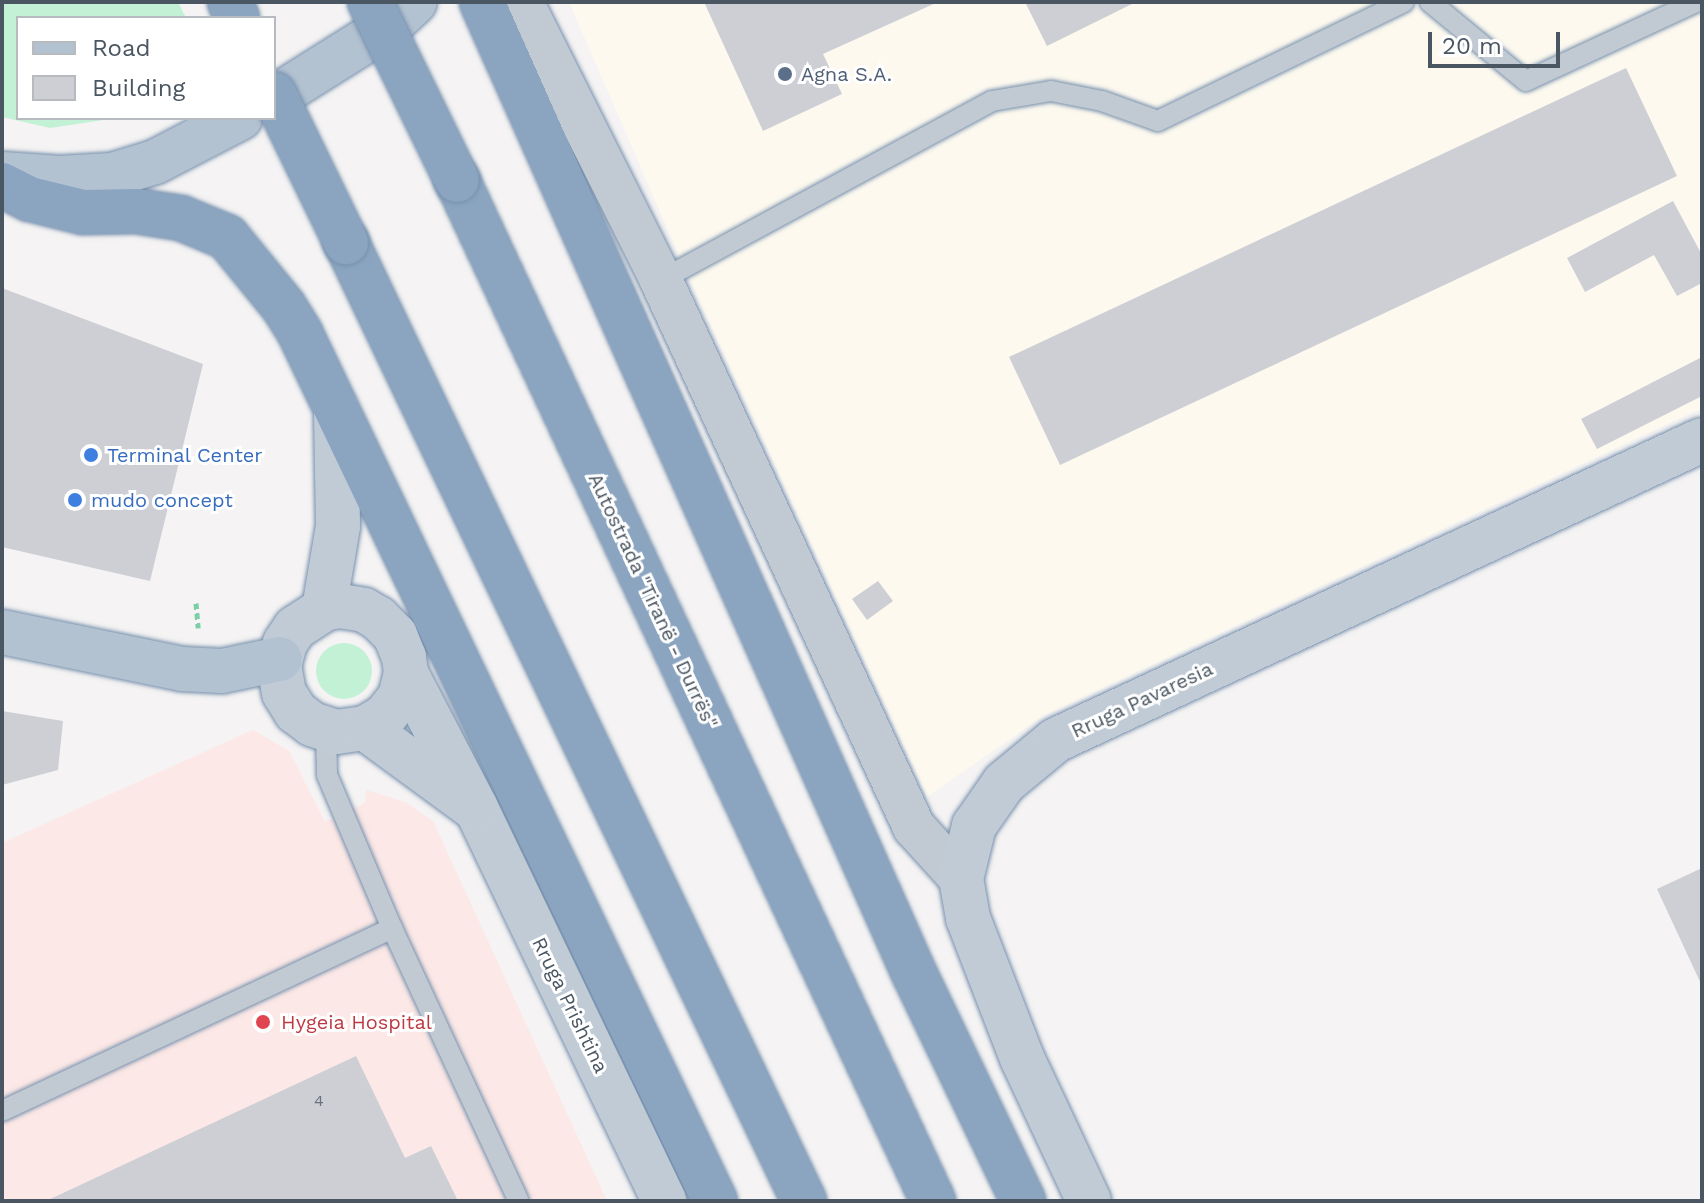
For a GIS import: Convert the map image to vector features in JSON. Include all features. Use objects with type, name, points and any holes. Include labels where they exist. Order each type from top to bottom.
[{"type":"highway","name":"Autostrada \"Tiranë - Durrës\"","points":[[370,2],[457,180],[933,1201]]},
{"type":"highway","points":[[482,2],[914,973],[1023,1201]]},
{"type":"highway","points":[[276,100],[804,1201]]},
{"type":"highway","points":[[2,185],[30,199],[83,212],[136,211],[181,218],[227,237],[284,307],[336,408],[715,1201]]},
{"type":"main road","points":[[276,95],[389,26],[415,2]]},
{"type":"main road","points":[[2,174],[60,178],[112,175],[155,162],[236,120]]},
{"type":"main road","points":[[2,632],[182,669],[222,671],[280,659],[295,628],[324,609],[338,526],[336,408]]},
{"type":"main road","name":"Rruga Pavaresia","points":[[1089,1201],[1022,1058],[968,918],[961,879],[974,826],[1004,783],[1056,740],[1702,440]]},
{"type":"main road","name":"Rruga Prishtina","points":[[324,609],[356,607],[378,618],[399,642],[406,673],[476,808],[664,1201]]},
{"type":"main road","name":"Rruga Prishtina","points":[[280,659],[280,680],[288,700],[301,717],[346,729],[476,808]]},
{"type":"main road","points":[[346,729],[390,711],[400,697],[406,673]]},
{"type":"street","points":[[522,2],[661,280],[865,714],[914,827],[961,879]]},
{"type":"lane","points":[[661,280],[992,101],[1051,91],[1102,101],[1158,121],[1404,2]]},
{"type":"lane","points":[[1430,2],[1526,81],[1696,2]]},
{"type":"lane","points":[[346,729],[327,775],[392,928],[519,1201]]},
{"type":"lane","points":[[2,1111],[392,928]]},
{"type":"shaded area","points":[[569,2],[1702,2],[1702,408],[1043,716],[927,797],[684,267]]},
{"type":"shaded area","name":"Hygeia Hospital","points":[[253,730],[289,751],[325,822],[365,803],[366,790],[405,802],[433,821],[607,1201],[2,1201],[2,843]]},
{"type":"green space","points":[[2,2],[178,2],[185,16],[16,16],[16,120],[104,120],[50,128],[2,117]]},
{"type":"green space","points":[[344,643],[364,651],[372,671],[364,691],[344,699],[324,691],[316,671],[324,651]]},
{"type":"building","name":"Agna S.A.","points":[[704,2],[938,2],[823,54],[842,94],[763,131]]},
{"type":"building","points":[[1025,2],[1136,2],[1047,46]]},
{"type":"building","points":[[1626,68],[1677,176],[1060,465],[1009,357]]},
{"type":"building","points":[[1673,201],[1702,255],[1702,283],[1677,296],[1654,255],[1585,292],[1567,258]]},
{"type":"building","name":"Terminal Center","points":[[2,288],[203,364],[150,581],[2,547]]},
{"type":"building","points":[[1702,357],[1702,396],[1597,449],[1581,419]]},
{"type":"building","points":[[878,581],[893,601],[867,620],[852,599]]},
{"type":"building","points":[[2,711],[63,721],[58,770],[2,785]]},
{"type":"building","points":[[1702,868],[1702,986],[1657,889]]},
{"type":"building","points":[[356,1056],[405,1158],[431,1146],[458,1201],[46,1201]]},
{"type":"place","name":"Agna S.A.","points":[[785,74]]},
{"type":"place","name":"Terminal Center","points":[[91,455]]},
{"type":"place","name":"mudo concept","points":[[75,500]]},
{"type":"place","name":"Hygeia Hospital","points":[[263,1022]]}]
